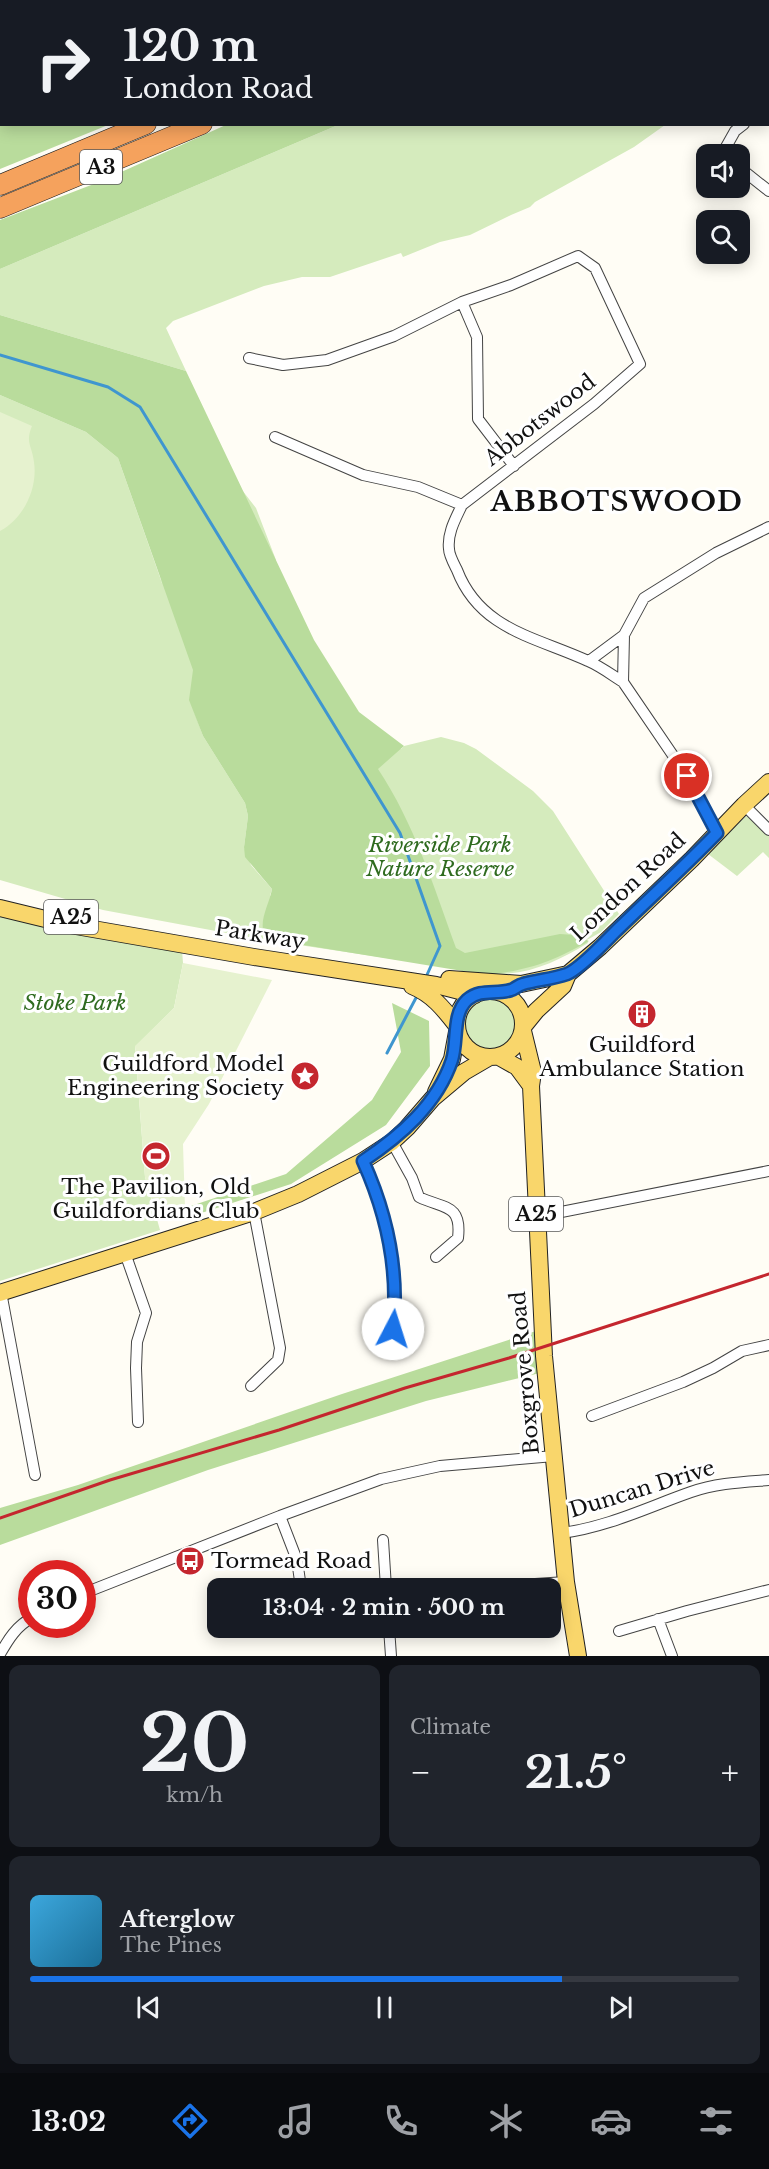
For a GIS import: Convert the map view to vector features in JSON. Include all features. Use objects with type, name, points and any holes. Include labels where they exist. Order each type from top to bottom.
[{"type":"highway","name":"A3","points":[[0,185],[141,126]]},
{"type":"highway","name":"A3","points":[[0,208],[197,126]]},
{"type":"main road","name":"London Road","points":[[568,974],[600,947],[769,783]]},
{"type":"main road","name":"Parkway","points":[[0,896],[142,937]]},
{"type":"main road","name":"Parkway","points":[[0,908],[70,925],[370,975]]},
{"type":"main road","points":[[433,1098],[452,1059],[460,1010],[466,1001],[475,994],[510,990],[521,984],[568,974]]},
{"type":"main road","points":[[0,1293],[254,1212],[298,1194],[363,1161],[392,1142],[433,1098],[464,1072],[508,1052],[517,1045],[523,1029],[536,1011],[563,986],[568,974]]},
{"type":"main road","points":[[370,975],[521,984]]},
{"type":"main road","name":"A25","points":[[370,975],[436,985],[475,994]]},
{"type":"main road","name":"A25","points":[[370,975],[420,989],[438,1002],[457,1029]]},
{"type":"main road","points":[[495,992],[506,995],[515,1002],[521,1012],[523,1029]]},
{"type":"main road","points":[[457,1029],[461,1042],[468,1050],[517,1067],[531,1086]]},
{"type":"main road","name":"A25","points":[[523,1029],[533,1072],[531,1086]]},
{"type":"main road","name":"Boxgrove Road","points":[[531,1086],[544,1349],[566,1582],[578,1656]]},
{"type":"street","points":[[728,144],[735,131],[741,126]]},
{"type":"street","points":[[750,176],[769,191]]},
{"type":"street","name":"Abbotswood","points":[[462,302],[511,285],[578,256],[595,268],[640,364],[594,404],[462,505]]},
{"type":"street","points":[[249,358],[283,365],[327,360],[394,336],[462,302],[477,337],[478,419],[514,466]]},
{"type":"street","points":[[275,437],[363,475],[418,487],[462,505],[452,526],[449,549],[459,577],[476,604],[502,623],[531,638],[589,661],[623,682],[687,776],[717,833]]},
{"type":"street","points":[[589,661],[624,635],[644,598],[716,553],[769,527]]},
{"type":"street","points":[[623,682],[624,635]]},
{"type":"street","points":[[744,805],[769,830]]},
{"type":"street","points":[[392,1142],[412,1178],[419,1197],[442,1204],[456,1214],[460,1225],[458,1238],[436,1257]]},
{"type":"street","points":[[363,1161],[378,1194],[390,1244],[395,1303],[393,1329]]},
{"type":"street","points":[[536,1217],[769,1171]]},
{"type":"street","points":[[251,1386],[278,1360],[280,1348],[254,1212]]},
{"type":"street","points":[[125,1253],[146,1313],[137,1342],[138,1422]]},
{"type":"street","points":[[0,1293],[35,1475]]},
{"type":"street","points":[[591,1416],[683,1382],[742,1351],[769,1346]]},
{"type":"street","points":[[96,1588],[381,1479],[418,1470],[554,1456]]},
{"type":"street","name":"Duncan Drive","points":[[562,1533],[607,1524],[692,1491],[723,1484],[769,1480]]},
{"type":"street","points":[[280,1516],[297,1560],[300,1578]]},
{"type":"street","points":[[383,1540],[385,1578]]},
{"type":"street","points":[[561,1582],[566,1582]]},
{"type":"street","points":[[619,1631],[769,1590]]},
{"type":"street","points":[[658,1619],[672,1656]]},
{"type":"street","points":[[0,1654],[6,1642],[18,1628]]},
{"type":"street","points":[[390,1638],[391,1656]]},
{"type":"green space","points":[[0,126],[106,126],[0,169]]},
{"type":"green space","points":[[224,126],[336,126],[0,269],[0,220],[99,182]]},
{"type":"green space","points":[[336,126],[664,126],[634,147],[535,202],[530,207],[470,235],[440,242],[403,257],[401,253],[330,277],[302,277],[264,286],[173,321],[166,328],[186,371],[0,315],[0,269]]},
{"type":"green space","name":"Riverside Park Nature Reserve","points":[[0,315],[186,371],[314,640],[359,712],[404,746],[378,769],[413,833],[456,948],[465,953],[560,934],[574,935],[589,941],[540,964],[487,975],[267,939],[263,921],[272,889],[245,857],[248,816],[245,803],[203,736],[189,700],[193,670],[118,458],[86,432],[0,395]]},
{"type":"green space","points":[[0,324],[242,490],[256,508],[276,560],[276,571],[346,707],[401,749],[404,746],[441,737],[464,743],[476,749],[533,791],[553,811],[619,914],[601,932],[587,940],[588,943],[566,956],[543,966],[519,972],[493,974],[259,939],[103,910],[0,880],[0,395],[86,432],[118,458],[162,583],[136,470]],"holes":[[[192,706],[303,882],[270,896],[272,889],[251,865],[244,847],[248,816],[245,803],[203,736]]]},
{"type":"green space","points":[[0,412],[32,426],[29,440],[35,472],[31,493],[22,511],[16,519],[0,531]]},
{"type":"green space","points":[[746,816],[769,834],[769,858],[763,852],[737,876],[708,854]]},
{"type":"green space","name":"Stoke Park","points":[[0,911],[182,950],[183,963],[174,1008],[135,1047],[145,1177],[160,1230],[0,1281]]},
{"type":"green space","points":[[183,963],[272,980],[209,1104],[183,1144],[185,1208],[157,1217],[145,1177],[135,1046],[174,1008]]},
{"type":"green space","points":[[490,995],[500,997],[509,1003],[515,1012],[517,1022],[515,1032],[509,1041],[500,1047],[490,1049],[480,1047],[471,1041],[465,1032],[463,1022],[465,1012],[471,1003],[480,997]]},
{"type":"green space","points":[[392,1003],[429,1021],[430,1066],[386,1125],[291,1184],[186,1218],[185,1208],[286,1174],[372,1100],[401,1052]]},
{"type":"green space","points":[[539,1330],[540,1373],[426,1401],[208,1470],[0,1545],[0,1508],[78,1485],[342,1394]]},
{"type":"waterway","points":[[0,355],[108,387],[140,407],[400,833],[440,946],[426,977]]},
{"type":"waterway","points":[[387,1053],[418,994]]},
{"type":"railway","points":[[0,1518],[110,1480],[279,1430],[769,1274]]},
{"type":"place","name":"Guildford Ambulance Station","points":[[642,1014]]},
{"type":"place","name":"Guildford Model Engineering Society","points":[[305,1076]]},
{"type":"place","name":"The Pavilion, Old Guildfordians Club","points":[[156,1156]]},
{"type":"place","name":"Tormead Road","points":[[190,1561]]},
{"type":"district","name":"ABBOTSWOOD","points":[[617,502]]},
{"type":"route","points":[[393,1329],[395,1303],[390,1244],[378,1194],[363,1161],[392,1142],[433,1098],[452,1059],[457,1021],[466,1001],[475,994],[510,990],[521,984],[568,974],[600,947],[717,833],[687,776]]}]
